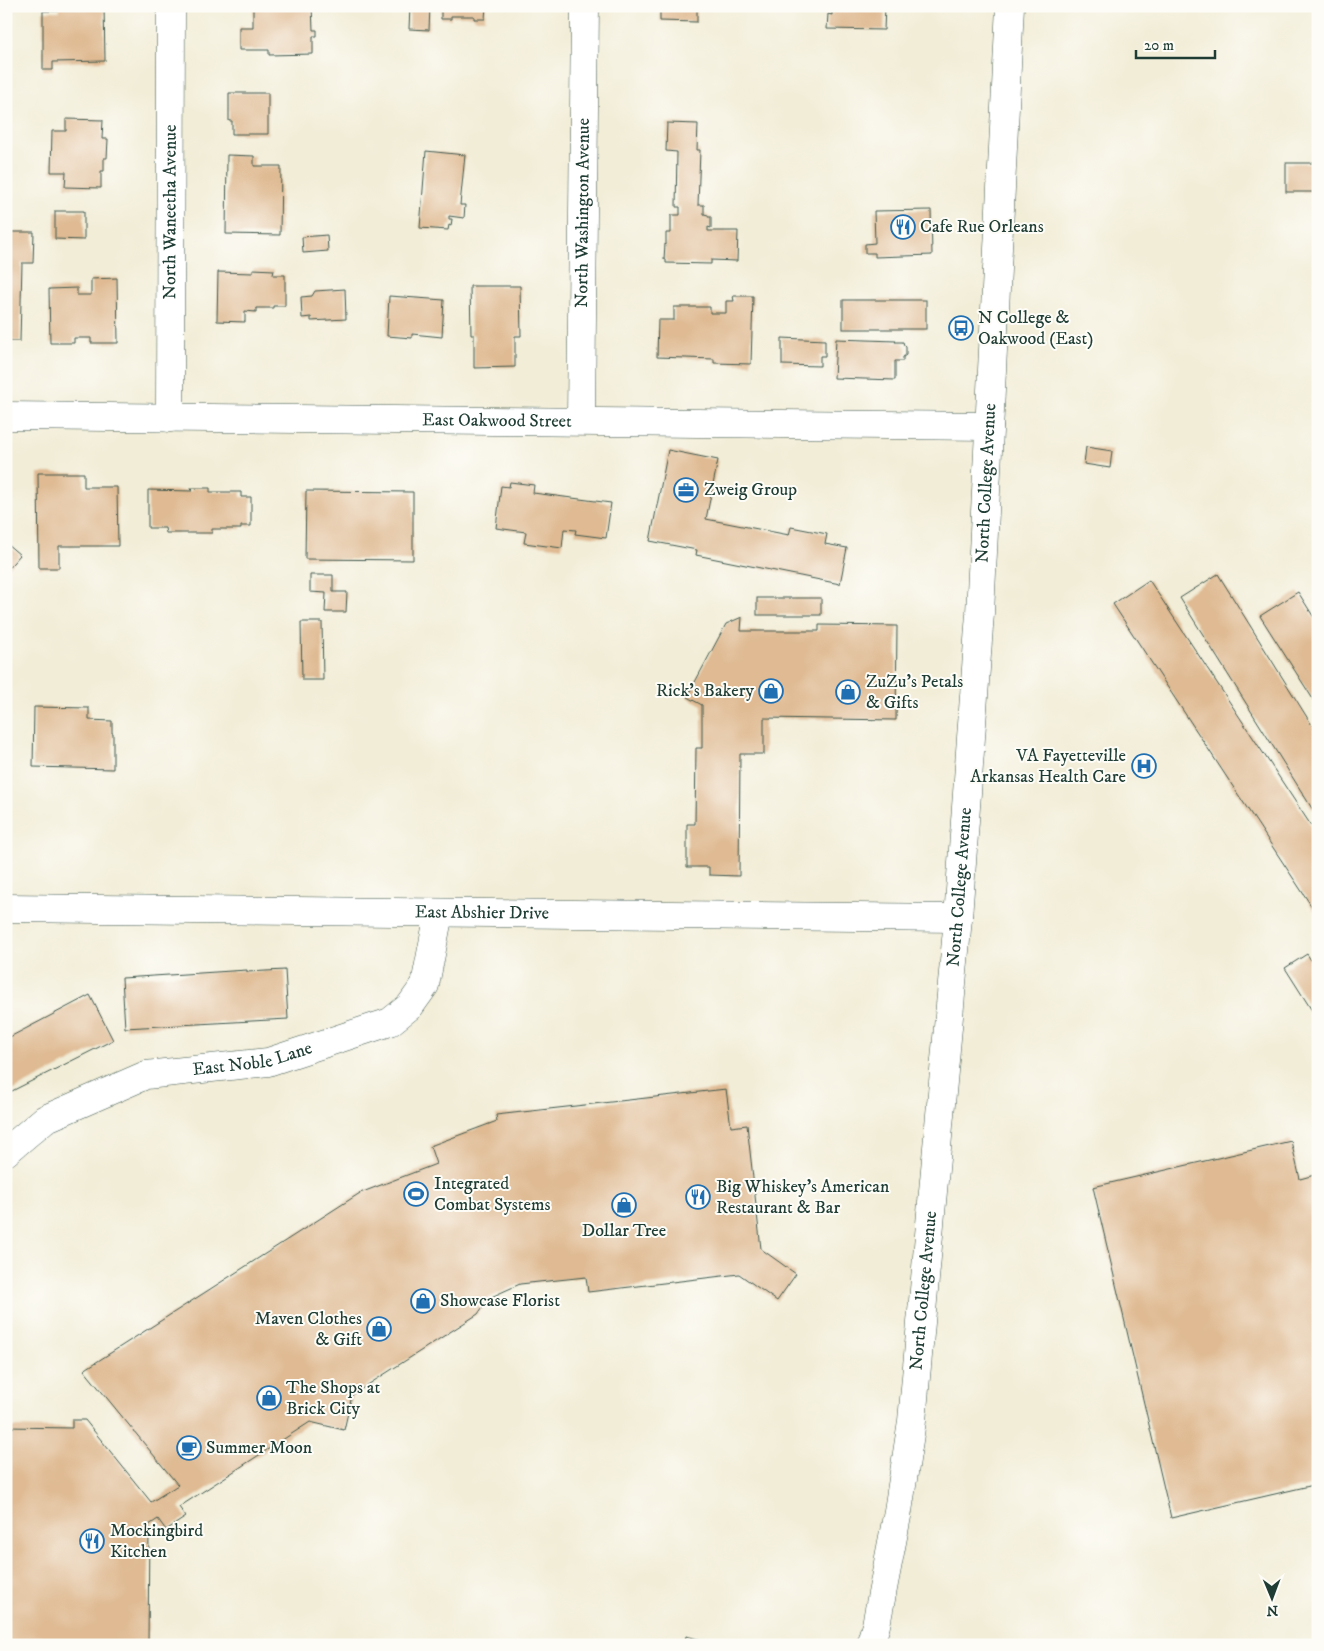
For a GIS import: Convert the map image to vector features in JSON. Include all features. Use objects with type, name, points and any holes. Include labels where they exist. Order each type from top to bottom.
[{"type":"street","name":"North Waneetha Avenue","points":[[170,418],[171,6]]},
{"type":"street","name":"North Washington Avenue","points":[[581,422],[586,6]]},
{"type":"street","name":"North College Avenue","points":[[870,1645],[876,1625],[898,1511],[912,1421],[958,918],[980,613],[1010,6]]},
{"type":"street","name":"East Oakwood Street","points":[[6,416],[989,426]]},
{"type":"street","name":"East Abshier Drive","points":[[6,908],[958,918]]},
{"type":"street","name":"East Noble Lane","points":[[6,1152],[45,1119],[146,1075],[268,1062],[390,1022],[410,1006],[425,985],[439,913]]},
{"type":"building","points":[[59,6],[104,6],[105,61],[53,62],[53,70],[43,70],[43,11],[59,11]]},
{"type":"building","points":[[253,6],[312,6],[313,30],[317,30],[317,36],[313,36],[313,54],[269,55],[269,50],[239,50],[239,27],[253,27]]},
{"type":"building","points":[[410,6],[430,6],[429,30],[409,29]]},
{"type":"building","points":[[441,6],[486,6],[485,19],[474,19],[474,16],[451,16],[451,19],[441,19]]},
{"type":"building","points":[[660,6],[697,6],[697,22],[660,21]]},
{"type":"building","points":[[832,6],[885,6],[884,30],[827,29],[828,14],[832,15]]},
{"type":"building","points":[[229,93],[268,93],[268,134],[232,134],[232,121],[229,121]]},
{"type":"building","points":[[66,119],[103,120],[102,139],[108,139],[107,158],[104,158],[104,171],[101,171],[101,188],[65,187],[66,172],[51,172],[52,131],[66,131]]},
{"type":"building","points":[[667,123],[698,124],[697,150],[700,150],[698,205],[704,205],[704,214],[711,217],[711,228],[708,227],[708,231],[738,231],[737,261],[711,260],[711,264],[666,263],[664,259],[666,233],[671,233],[671,215],[680,215],[680,207],[676,207],[677,152],[666,151]]},
{"type":"building","points":[[426,151],[465,155],[460,205],[465,205],[464,218],[449,216],[449,219],[452,219],[448,230],[420,228]]},
{"type":"building","points":[[227,155],[254,156],[254,166],[281,166],[280,235],[226,234]]},
{"type":"building","points":[[1286,163],[1318,163],[1318,192],[1286,192]]},
{"type":"building","name":"Cafe Rue Orleans","points":[[931,210],[932,255],[875,257],[875,253],[865,253],[865,244],[875,243],[874,211]]},
{"type":"building","points":[[55,211],[84,211],[84,240],[55,239]]},
{"type":"building","points":[[6,232],[34,232],[33,263],[22,263],[20,341],[6,341]]},
{"type":"building","points":[[327,235],[328,251],[303,253],[302,237]]},
{"type":"building","points":[[253,269],[274,270],[273,275],[285,275],[285,306],[256,308],[256,312],[245,311],[245,322],[217,321],[218,272],[253,273]]},
{"type":"building","points":[[117,278],[118,343],[91,343],[91,338],[74,338],[74,343],[50,343],[49,289],[77,288],[77,295],[91,295],[91,279]]},
{"type":"building","points":[[470,286],[520,286],[521,336],[515,336],[515,367],[474,368],[474,335],[471,335]]},
{"type":"building","points":[[345,289],[346,319],[311,321],[311,317],[302,318],[301,297],[312,296],[315,291]]},
{"type":"building","points":[[389,296],[444,300],[442,337],[412,334],[412,338],[387,336]]},
{"type":"building","points":[[733,296],[753,296],[751,364],[714,363],[714,359],[657,357],[658,320],[674,320],[674,307],[710,307],[710,313],[726,313],[726,301],[734,301]]},
{"type":"building","points":[[843,300],[926,300],[926,329],[843,329]]},
{"type":"building","points":[[782,338],[825,340],[825,356],[820,356],[820,366],[782,365]]},
{"type":"building","points":[[836,339],[903,342],[906,347],[906,355],[903,357],[903,361],[895,361],[895,380],[834,378]]},
{"type":"building","points":[[1086,447],[1112,451],[1110,468],[1084,464]]},
{"type":"building","name":"Zweig Group","points":[[668,450],[718,460],[706,519],[789,535],[791,527],[827,534],[825,544],[847,548],[840,584],[696,555],[697,550],[650,541]]},
{"type":"building","points":[[38,473],[84,473],[84,487],[117,487],[118,546],[59,546],[59,568],[39,568]]},
{"type":"building","points":[[510,482],[534,485],[533,493],[611,503],[606,538],[575,534],[576,530],[564,529],[562,548],[524,543],[526,532],[496,528],[501,486],[509,487]]},
{"type":"building","points":[[191,488],[210,488],[210,492],[241,492],[241,497],[251,497],[251,526],[241,526],[241,529],[212,529],[212,533],[166,533],[165,528],[148,528],[148,490],[192,491]]},
{"type":"building","points":[[306,491],[413,492],[413,560],[305,559]]},
{"type":"building","points":[[6,502],[8,502],[8,528],[6,528]]},
{"type":"building","points":[[6,543],[20,555],[6,571]]},
{"type":"building","points":[[1218,574],[1318,735],[1318,807],[1313,810],[1180,598]]},
{"type":"building","points":[[310,575],[333,575],[333,592],[347,592],[346,612],[325,612],[326,593],[310,592]]},
{"type":"building","points":[[1149,580],[1318,836],[1318,916],[1113,604]]},
{"type":"building","points":[[1298,592],[1318,624],[1318,707],[1260,616]]},
{"type":"building","points":[[757,598],[821,598],[821,615],[757,615]]},
{"type":"building","points":[[742,617],[741,631],[819,631],[819,625],[897,626],[896,720],[764,718],[764,754],[740,754],[739,876],[709,875],[709,867],[687,867],[687,824],[695,824],[696,748],[702,748],[702,705],[687,697],[726,624]]},
{"type":"building","points":[[301,622],[322,622],[323,680],[302,680]]},
{"type":"building","points":[[34,707],[89,708],[89,720],[112,721],[113,769],[33,767]]},
{"type":"building","points":[[1307,954],[1318,971],[1318,1020],[1285,968]]},
{"type":"building","points":[[247,970],[247,972],[285,970],[288,1019],[125,1028],[122,978]]},
{"type":"building","points":[[90,995],[113,1040],[6,1094],[6,1039]]},
{"type":"building","points":[[726,1089],[731,1127],[747,1125],[761,1249],[796,1274],[777,1301],[739,1274],[588,1292],[586,1277],[520,1284],[489,1298],[478,1314],[352,1395],[344,1430],[310,1422],[179,1507],[186,1517],[166,1530],[158,1519],[149,1525],[148,1645],[6,1645],[6,1427],[72,1428],[72,1420],[85,1420],[151,1502],[178,1485],[84,1370],[360,1193],[436,1164],[430,1146],[497,1121],[496,1115]]},
{"type":"building","points":[[1291,1141],[1300,1179],[1318,1174],[1318,1484],[1171,1518],[1093,1187]]},
{"type":"building","points":[[686,1636],[718,1644],[718,1645],[684,1645]]},
{"type":"place","name":"Cafe Rue Orleans","points":[[903,227]]},
{"type":"place","name":"N College & Oakwood (East)","points":[[961,328]]},
{"type":"place","name":"Zweig Group","points":[[686,490]]},
{"type":"place","name":"Rick's Bakery","points":[[771,691]]},
{"type":"place","name":"ZuZu's Petals & Gifts","points":[[848,692]]},
{"type":"place","name":"VA Fayetteville Arkansas Health Care","points":[[1144,766]]},
{"type":"place","name":"Integrated Combat Systems","points":[[416,1194]]},
{"type":"place","name":"Big Whiskey's American Restaurant & Bar","points":[[698,1197]]},
{"type":"place","name":"Dollar Tree","points":[[624,1205]]},
{"type":"place","name":"Showcase Florist","points":[[423,1301]]},
{"type":"place","name":"Maven Clothes & Gift","points":[[379,1329]]},
{"type":"place","name":"The Shops at Brick City","points":[[269,1398]]},
{"type":"place","name":"Summer Moon","points":[[189,1448]]},
{"type":"place","name":"Mockingbird Kitchen","points":[[92,1541]]}]
